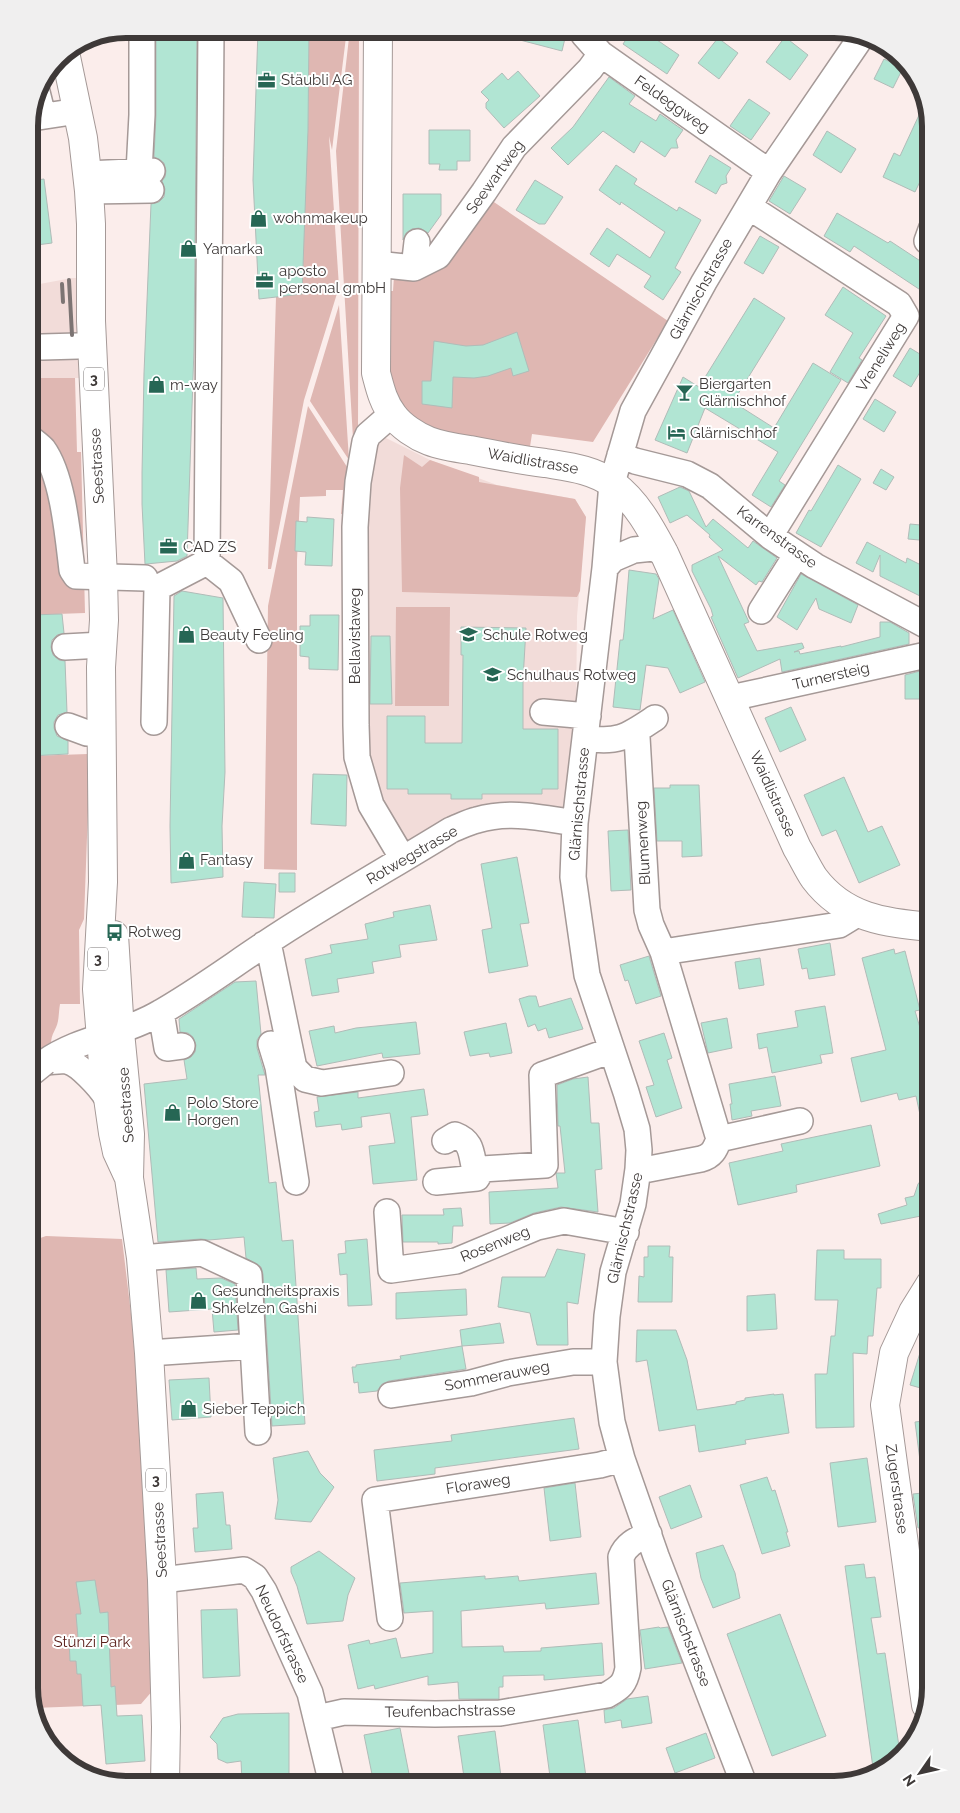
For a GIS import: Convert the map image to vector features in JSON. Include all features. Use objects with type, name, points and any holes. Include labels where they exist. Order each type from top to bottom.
[{"type":"main road","name":"Waidlistrasse","points":[[378,38],[376,373],[381,395],[392,414],[402,425],[428,440],[484,453],[579,468],[592,472],[612,484],[632,502],[640,511],[664,553],[797,848],[814,878],[830,895],[857,914],[890,923],[922,926]]},
{"type":"main road","name":"Seestrasse","points":[[65,62],[78,111],[88,183],[91,224],[91,321],[103,577],[101,667],[103,882],[114,932],[107,1098],[117,1152],[129,1178]]},
{"type":"main road","name":"Seestrasse","points":[[110,1034],[130,1134],[129,1178],[140,1258],[148,1353],[162,1580],[166,1727],[165,1775]]},
{"type":"main road","name":"Zugerstrasse","points":[[922,1298],[913,1312],[894,1353],[885,1405],[922,1676]]},
{"type":"street","points":[[88,183],[147,178],[142,115],[142,38]]},
{"type":"street","points":[[207,562],[211,38]]},
{"type":"street","name":"Feldeggweg","points":[[587,38],[601,54],[769,172]]},
{"type":"street","name":"Glärnischstrasse","points":[[741,1776],[649,1534],[622,1459],[612,1422],[604,1362],[607,1316],[613,1272],[633,1204],[639,1150],[637,1129],[587,975],[573,876],[575,823],[605,568],[612,484],[633,411],[639,397],[769,172],[859,41]]},
{"type":"street","name":"Seewartweg","points":[[414,268],[438,256],[514,147],[590,69],[601,54]]},
{"type":"street","points":[[38,115],[78,111]]},
{"type":"street","name":"Vreneliweg","points":[[749,207],[900,304],[906,316],[770,536]]},
{"type":"street","points":[[376,264],[414,268],[417,242]]},
{"type":"street","points":[[42,347],[78,346]]},
{"type":"street","name":"Bellavistaweg","points":[[392,414],[368,435],[358,482],[356,526],[357,757],[371,805],[403,859]]},
{"type":"street","points":[[38,445],[43,450],[53,471],[66,516],[72,570],[76,576],[103,577],[151,583],[207,562]]},
{"type":"street","name":"Karrenstrasse","points":[[620,455],[635,461],[687,474],[710,486],[770,536],[815,566],[922,623]]},
{"type":"street","points":[[605,568],[613,558],[634,550],[653,548],[664,553]]},
{"type":"street","points":[[761,611],[797,554]]},
{"type":"street","points":[[207,562],[230,581],[259,640]]},
{"type":"street","points":[[151,583],[154,722]]},
{"type":"street","points":[[64,647],[102,646]]},
{"type":"street","name":"Turnersteig","points":[[731,700],[740,696],[922,656]]},
{"type":"street","points":[[543,712],[587,727]]},
{"type":"street","name":"Blumenweg","points":[[587,727],[602,742],[615,740],[645,724],[637,737],[647,910],[651,925],[663,952],[719,1139]]},
{"type":"street","points":[[68,726],[87,733],[102,733]]},
{"type":"street","name":"Rotwegstrasse","points":[[38,1064],[69,1048],[110,1034],[161,1012],[264,944],[451,830],[476,820],[501,815],[530,815],[575,823]]},
{"type":"street","points":[[663,952],[839,925],[857,914]]},
{"type":"street","points":[[264,944],[270,952],[294,1068],[305,1079],[322,1082],[390,1073]]},
{"type":"street","points":[[278,993],[269,1027],[271,1044],[278,1067],[296,1182]]},
{"type":"street","points":[[161,1012],[166,1048],[182,1046]]},
{"type":"street","points":[[445,1142],[455,1135],[465,1138],[471,1149],[474,1166],[482,1169],[544,1165],[542,1075],[612,1050]]},
{"type":"street","points":[[38,1065],[67,1061],[75,1065],[94,1081],[107,1098]]},
{"type":"street","points":[[638,1169],[649,1169],[708,1157],[715,1150],[719,1139],[800,1121]]},
{"type":"street","points":[[436,1182],[477,1178],[482,1169]]},
{"type":"street","name":"Rosenweg","points":[[387,1212],[391,1270],[456,1260],[537,1227],[564,1221],[626,1232]]},
{"type":"street","points":[[140,1258],[202,1253],[249,1275],[258,1432]]},
{"type":"street","points":[[148,1353],[253,1346]]},
{"type":"street","name":"Sommerauweg","points":[[391,1395],[471,1383],[508,1373],[572,1362],[604,1362]]},
{"type":"street","name":"Floraweg","points":[[390,1618],[375,1500],[622,1459]]},
{"type":"street","name":"Teufenbachstrasse","points":[[317,1718],[344,1712],[500,1713],[606,1695],[618,1689],[625,1680],[628,1668],[621,1557],[624,1548],[630,1543],[649,1534]]},
{"type":"street","name":"Neudorfstrasse","points":[[162,1580],[244,1570],[255,1577],[264,1591],[310,1693],[330,1775]]},
{"type":"shaded area","points":[[76,278],[79,378],[41,378],[40,367],[38,367],[38,284]]},
{"type":"shaded area","name":"Schule Rotweg","points":[[382,436],[430,460],[497,485],[575,499],[586,517],[577,616],[575,823],[501,815],[405,858],[370,788],[361,514],[376,437]]},
{"type":"green space","points":[[309,38],[346,38],[332,150],[329,136],[339,287],[304,400],[271,569],[268,569],[276,297],[308,130]]},
{"type":"green space","points":[[349,38],[359,38],[358,430],[355,472],[336,151]]},
{"type":"green space","points":[[488,198],[668,321],[593,442],[532,434],[529,453],[428,429],[400,405],[387,373],[387,291],[393,291],[394,276]]},
{"type":"green space","points":[[339,305],[349,460],[310,401]]},
{"type":"green space","points":[[38,367],[40,367],[41,378],[75,378],[77,452],[81,452],[85,613],[38,615]]},
{"type":"green space","points":[[308,406],[349,470],[351,513],[341,514],[343,490],[326,490],[326,496],[300,497],[297,560],[297,870],[264,869],[268,606]]},
{"type":"green space","points":[[404,455],[422,467],[430,460],[479,477],[479,482],[575,499],[586,517],[580,591],[577,597],[402,592],[400,488]]},
{"type":"green space","points":[[396,607],[450,607],[449,706],[395,706]]},
{"type":"green space","points":[[88,754],[89,782],[84,919],[79,930],[80,1004],[60,1004],[58,1021],[51,1044],[38,1053],[38,756]]},
{"type":"green space","name":"Stünzi Park","points":[[46,1236],[122,1239],[146,1475],[154,1689],[141,1704],[40,1708],[39,1704],[38,1239]]},
{"type":"building","points":[[156,38],[197,38],[194,348],[187,556],[177,561],[145,564],[142,473],[151,204],[159,202],[164,197],[165,189],[162,181],[166,171],[164,163],[154,157]]},
{"type":"building","points":[[258,38],[309,38],[308,130],[302,294],[259,299],[253,180]]},
{"type":"building","points":[[512,38],[565,38],[562,51]]},
{"type":"building","points":[[627,38],[654,38],[679,55],[667,74],[623,44]]},
{"type":"building","points":[[718,38],[738,53],[719,79],[698,63]]},
{"type":"building","points":[[784,38],[808,55],[790,80],[766,62]]},
{"type":"building","points":[[884,59],[900,66],[902,70],[893,88],[874,79]]},
{"type":"building","points":[[518,71],[540,96],[504,128],[486,108],[486,103],[489,100],[481,92],[502,73],[508,80]]},
{"type":"building","points":[[609,77],[635,96],[629,104],[656,121],[660,114],[683,130],[676,140],[678,148],[671,148],[665,157],[641,141],[634,153],[603,131],[568,165],[551,148],[573,127]]},
{"type":"building","points":[[749,99],[770,113],[751,140],[730,126]]},
{"type":"building","points":[[921,110],[922,162],[920,166],[922,167],[922,177],[915,192],[883,177],[894,153],[900,156]]},
{"type":"building","points":[[429,130],[470,130],[470,161],[457,161],[457,170],[439,170],[440,164],[429,164]]},
{"type":"building","points":[[827,131],[856,149],[841,173],[813,155]]},
{"type":"building","points":[[710,155],[731,168],[726,176],[727,183],[721,185],[716,194],[695,182]]},
{"type":"building","points":[[616,165],[637,179],[634,184],[677,211],[679,207],[701,220],[675,268],[681,272],[663,300],[644,287],[651,276],[617,254],[609,267],[590,254],[607,228],[650,258],[665,232],[621,202],[620,205],[599,190]]},
{"type":"building","points":[[784,176],[806,189],[790,214],[769,201]]},
{"type":"building","points":[[44,179],[52,243],[38,245],[38,180]]},
{"type":"building","points":[[535,180],[563,197],[545,224],[539,224],[516,210]]},
{"type":"building","points":[[403,194],[441,194],[441,215],[428,233],[419,228],[412,229],[406,233],[403,240]]},
{"type":"building","points":[[837,213],[888,243],[890,241],[922,262],[922,291],[854,246],[850,252],[824,236]]},
{"type":"building","points":[[760,236],[779,247],[763,274],[744,263]]},
{"type":"building","points":[[843,287],[886,316],[859,358],[862,360],[848,383],[830,372],[853,333],[825,315]]},
{"type":"building","points":[[754,298],[785,318],[733,402],[774,428],[813,363],[841,380],[779,481],[785,485],[771,507],[752,495],[778,452],[705,408],[687,453],[655,440],[683,377],[699,387]]},
{"type":"building","points":[[517,332],[529,371],[513,376],[511,368],[488,376],[474,378],[453,377],[452,408],[422,404],[422,381],[431,381],[434,341],[466,346],[483,345]]},
{"type":"building","points":[[910,348],[922,355],[922,369],[911,387],[893,376]]},
{"type":"building","points":[[875,399],[896,412],[884,432],[863,419]]},
{"type":"building","points":[[838,465],[861,479],[821,547],[796,533]]},
{"type":"building","points":[[881,469],[894,477],[886,490],[873,483]]},
{"type":"building","points":[[680,487],[689,491],[706,527],[713,519],[748,548],[753,541],[777,558],[762,582],[759,581],[756,585],[718,556],[749,622],[744,624],[757,651],[802,643],[804,648],[794,652],[799,651],[800,654],[841,647],[880,637],[880,622],[890,622],[909,633],[909,644],[782,672],[780,659],[738,678],[711,617],[713,616],[711,609],[692,571],[692,565],[723,550],[709,537],[710,535],[687,515],[670,523],[658,497]]},
{"type":"building","points":[[307,517],[334,519],[332,566],[305,565],[306,552],[295,551],[296,521],[307,522]]},
{"type":"building","points":[[910,524],[922,525],[922,540],[908,539]]},
{"type":"building","points":[[867,542],[906,563],[907,558],[922,566],[922,597],[880,576],[880,555],[873,572],[856,563]]},
{"type":"building","points":[[629,570],[656,574],[659,579],[653,619],[673,610],[705,682],[680,693],[668,668],[646,665],[640,710],[613,707],[620,640],[623,640],[624,632]]},
{"type":"building","points":[[801,574],[858,605],[851,623],[819,609],[816,598],[797,630],[777,617]]},
{"type":"building","points":[[182,591],[223,598],[225,772],[222,826],[223,877],[171,883],[170,826],[174,596]]},
{"type":"building","points":[[62,614],[64,633],[57,635],[52,640],[51,647],[53,655],[59,660],[65,661],[67,712],[58,715],[54,722],[54,728],[57,736],[68,741],[68,754],[38,756],[38,615]]},
{"type":"building","points":[[310,615],[339,615],[338,670],[309,669],[309,657],[300,656],[300,626],[310,626]]},
{"type":"building","points":[[461,627],[526,628],[523,729],[558,729],[558,789],[542,789],[542,794],[482,794],[482,799],[451,799],[451,794],[408,794],[408,789],[387,789],[387,716],[425,716],[425,743],[462,743],[463,655],[461,655]]},
{"type":"building","points":[[371,636],[390,636],[392,704],[370,704]]},
{"type":"building","points":[[922,671],[922,699],[905,699],[905,675]]},
{"type":"building","points":[[791,707],[806,740],[780,752],[765,718]]},
{"type":"building","points":[[313,774],[347,775],[346,826],[311,824]]},
{"type":"building","points":[[844,777],[868,832],[882,826],[900,865],[859,883],[836,830],[822,836],[804,795]]},
{"type":"building","points":[[670,785],[699,785],[702,856],[682,857],[682,841],[657,841],[654,788],[670,788]]},
{"type":"building","points":[[628,830],[631,890],[611,891],[608,831]]},
{"type":"building","points":[[517,857],[529,923],[520,924],[528,966],[489,973],[482,930],[492,928],[481,864]]},
{"type":"building","points":[[279,873],[295,873],[295,892],[279,892]]},
{"type":"building","points":[[244,882],[276,884],[274,918],[242,917]]},
{"type":"building","points":[[430,905],[437,940],[399,945],[401,957],[372,962],[374,973],[337,979],[339,992],[312,996],[305,959],[332,953],[330,945],[368,939],[365,924],[394,917],[393,912]]},
{"type":"building","points":[[830,943],[835,975],[809,979],[807,968],[802,969],[798,949]]},
{"type":"building","points":[[894,949],[895,954],[905,951],[920,1010],[915,1011],[922,1034],[922,1124],[916,1096],[899,1100],[897,1093],[861,1102],[851,1058],[886,1050],[862,958]]},
{"type":"building","points":[[649,956],[661,996],[636,1004],[628,980],[625,981],[620,965]]},
{"type":"building","points":[[760,958],[764,985],[739,989],[735,962]]},
{"type":"building","points":[[256,981],[261,1034],[257,1040],[257,1048],[265,1075],[258,1075],[269,1183],[276,1182],[282,1241],[293,1240],[305,1424],[272,1426],[263,1274],[261,1267],[246,1258],[244,1237],[158,1242],[144,1084],[187,1079],[184,1060],[191,1057],[195,1052],[196,1045],[193,1037],[188,1033],[180,1032],[179,1019],[235,982]]},
{"type":"building","points":[[536,996],[539,1007],[571,998],[583,1029],[549,1038],[546,1028],[538,1031],[535,1024],[528,1027],[519,999]]},
{"type":"building","points":[[825,1006],[833,1053],[820,1055],[822,1063],[772,1073],[767,1047],[759,1049],[757,1034],[798,1027],[795,1011]]},
{"type":"building","points":[[727,1018],[732,1048],[708,1053],[701,1023]]},
{"type":"building","points":[[416,1022],[420,1054],[383,1058],[382,1053],[317,1066],[309,1031],[334,1026],[335,1033],[356,1028]]},
{"type":"building","points":[[506,1023],[512,1053],[490,1057],[489,1053],[470,1056],[464,1032]]},
{"type":"building","points":[[664,1033],[672,1058],[667,1060],[682,1108],[656,1117],[646,1087],[654,1085],[639,1041]]},
{"type":"building","points":[[775,1076],[781,1106],[751,1111],[752,1116],[732,1120],[729,1084]]},
{"type":"building","points":[[588,1077],[591,1123],[599,1123],[602,1169],[595,1170],[598,1212],[561,1207],[534,1213],[510,1223],[490,1224],[489,1192],[558,1188],[556,1173],[565,1173],[560,1126],[558,1126],[557,1085],[573,1079]]},
{"type":"building","points":[[424,1089],[428,1115],[411,1117],[417,1180],[373,1184],[369,1146],[395,1143],[390,1113],[361,1117],[362,1127],[342,1130],[341,1124],[316,1127],[314,1112],[319,1111],[317,1097],[358,1092],[358,1098]]},
{"type":"building","points":[[871,1125],[880,1166],[796,1185],[797,1192],[738,1205],[729,1163],[783,1151],[781,1144]]},
{"type":"building","points":[[922,1179],[922,1216],[881,1224],[878,1214],[907,1205],[905,1198],[914,1196],[918,1184]]},
{"type":"building","points":[[461,1208],[463,1226],[453,1226],[452,1243],[403,1242],[402,1215],[444,1215],[443,1209]]},
{"type":"building","points":[[367,1239],[372,1305],[348,1306],[347,1274],[340,1275],[338,1254],[346,1253],[345,1241]]},
{"type":"building","points":[[648,1246],[670,1246],[669,1257],[673,1257],[672,1302],[638,1302],[639,1276],[644,1277],[644,1257],[648,1257]]},
{"type":"building","points":[[557,1249],[585,1254],[578,1304],[567,1302],[568,1345],[537,1345],[530,1313],[498,1307],[502,1277],[545,1277]]},
{"type":"building","points":[[817,1250],[844,1250],[844,1259],[881,1259],[881,1288],[877,1288],[873,1336],[868,1336],[867,1354],[853,1353],[854,1427],[816,1428],[815,1374],[827,1374],[831,1336],[835,1336],[838,1300],[815,1300]]},
{"type":"building","points":[[196,1268],[197,1279],[221,1278],[235,1284],[238,1330],[214,1332],[212,1309],[169,1312],[166,1270]]},
{"type":"building","points":[[466,1289],[467,1315],[396,1319],[396,1293]]},
{"type":"building","points":[[775,1294],[777,1329],[747,1331],[747,1296]]},
{"type":"building","points":[[500,1323],[504,1343],[462,1346],[460,1330]]},
{"type":"building","points":[[637,1330],[676,1330],[687,1360],[697,1410],[736,1404],[736,1402],[745,1400],[745,1398],[783,1394],[789,1433],[745,1440],[746,1444],[699,1452],[695,1425],[659,1431],[647,1360],[636,1362]]},
{"type":"building","points":[[462,1346],[466,1369],[389,1381],[382,1384],[377,1391],[359,1393],[358,1382],[354,1383],[352,1367],[356,1367],[356,1365],[401,1359],[400,1356]]},
{"type":"building","points":[[922,1346],[922,1388],[910,1385]]},
{"type":"building","points":[[209,1378],[211,1417],[172,1420],[169,1380]]},
{"type":"building","points":[[574,1418],[579,1449],[435,1468],[435,1474],[377,1481],[374,1450],[452,1441],[451,1435]]},
{"type":"building","points":[[922,1421],[922,1476],[915,1422]]},
{"type":"building","points":[[308,1451],[320,1473],[334,1487],[311,1522],[275,1519],[278,1500],[273,1458]]},
{"type":"building","points":[[867,1458],[876,1522],[838,1527],[830,1463]]},
{"type":"building","points":[[767,1477],[772,1491],[775,1490],[788,1532],[786,1532],[790,1546],[762,1554],[740,1485]]},
{"type":"building","points":[[575,1483],[581,1537],[550,1541],[544,1488]]},
{"type":"building","points":[[690,1485],[702,1517],[671,1529],[659,1497]]},
{"type":"building","points":[[223,1492],[226,1525],[230,1525],[232,1549],[195,1552],[193,1528],[198,1528],[196,1494]]},
{"type":"building","points":[[922,1493],[922,1527],[918,1528],[913,1494]]},
{"type":"building","points":[[723,1545],[735,1573],[740,1598],[713,1608],[701,1578],[696,1553]]},
{"type":"building","points":[[319,1551],[355,1578],[348,1595],[343,1621],[307,1624],[291,1567]]},
{"type":"building","points":[[864,1564],[866,1578],[875,1577],[881,1617],[871,1618],[877,1654],[885,1653],[899,1747],[895,1748],[895,1751],[883,1761],[873,1767],[845,1566]]},
{"type":"building","points":[[596,1573],[599,1604],[546,1609],[545,1603],[461,1611],[462,1647],[503,1646],[504,1652],[541,1651],[541,1648],[602,1643],[604,1675],[544,1680],[544,1675],[503,1676],[503,1687],[499,1687],[499,1699],[459,1699],[458,1682],[428,1685],[428,1676],[375,1689],[374,1685],[358,1689],[348,1645],[369,1640],[370,1644],[396,1638],[401,1658],[433,1653],[433,1611],[404,1613],[400,1583],[485,1576],[485,1579],[518,1576],[519,1581]]},
{"type":"building","points":[[95,1580],[100,1613],[108,1612],[111,1687],[115,1686],[117,1716],[142,1715],[145,1761],[106,1764],[101,1705],[83,1706],[81,1674],[77,1674],[76,1661],[70,1661],[69,1639],[78,1638],[76,1614],[81,1614],[76,1582]]},
{"type":"building","points":[[237,1609],[240,1676],[203,1678],[201,1610]]},
{"type":"building","points":[[780,1614],[826,1736],[772,1756],[727,1634]]},
{"type":"building","points":[[668,1627],[682,1663],[645,1669],[640,1630]]},
{"type":"building","points":[[648,1696],[652,1723],[622,1728],[621,1720],[605,1723],[604,1710],[614,1708],[627,1699]]},
{"type":"building","points":[[289,1713],[289,1775],[242,1775],[241,1761],[227,1763],[218,1759],[217,1744],[210,1737],[223,1718],[238,1714]]},
{"type":"building","points":[[578,1720],[586,1776],[550,1776],[543,1725]]},
{"type":"building","points":[[400,1728],[409,1775],[372,1775],[364,1735]]},
{"type":"building","points":[[495,1731],[501,1776],[464,1775],[458,1736]]},
{"type":"building","points":[[706,1733],[715,1758],[675,1773],[666,1748]]},
{"type":"railway","points":[[69,280],[72,335]]},
{"type":"railway","points":[[62,284],[63,302]]},
{"type":"place","name":"Stäubli AG","points":[[267,80]]},
{"type":"place","name":"wohnmakeup","points":[[259,218]]},
{"type":"place","name":"Yamarka","points":[[189,249]]},
{"type":"place","name":"aposto personal gmbH","points":[[265,280]]},
{"type":"place","name":"m-way","points":[[156,385]]},
{"type":"place","name":"Biergarten Glärnischhof","points":[[685,393]]},
{"type":"place","name":"Glärnischhof","points":[[676,433]]},
{"type":"place","name":"CAD ZS","points":[[169,547]]},
{"type":"place","name":"Beauty Feeling","points":[[186,635]]},
{"type":"place","name":"Schule Rotweg","points":[[469,635]]},
{"type":"place","name":"Schulhaus Rotweg","points":[[493,675]]},
{"type":"place","name":"Fantasy","points":[[186,860]]},
{"type":"place","name":"Rotweg","points":[[114,932]]},
{"type":"place","name":"Polo Store Horgen","points":[[173,1112]]},
{"type":"place","name":"Gesundheitspraxis Shkelzen Gashi","points":[[198,1300]]},
{"type":"place","name":"Sieber Teppich","points":[[189,1409]]}]
